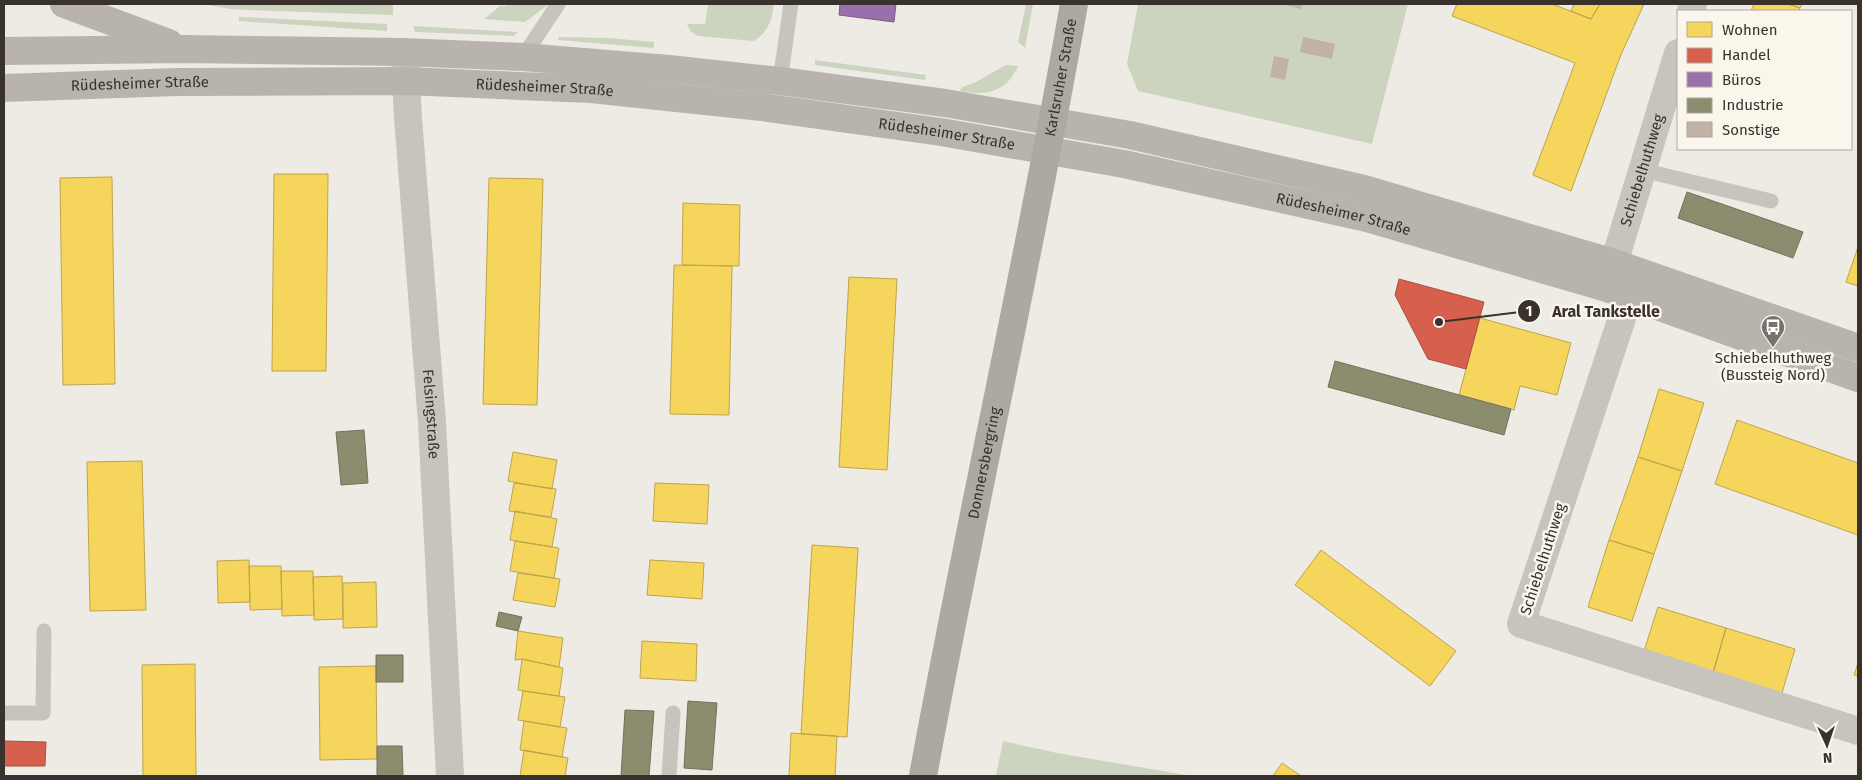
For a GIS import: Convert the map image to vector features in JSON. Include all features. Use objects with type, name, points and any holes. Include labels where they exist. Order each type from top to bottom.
[{"type":"main road","points":[[64,4],[184,49]]},
{"type":"main road","name":"Karlsruher Straße","points":[[1047,150],[1074,4]]},
{"type":"main road","name":"Rüdesheimer Straße","points":[[4,51],[184,49],[404,52],[523,57],[620,64],[780,81],[945,104],[1130,134],[1364,189],[1621,279],[1858,378]]},
{"type":"main road","name":"Rüdesheimer Straße","points":[[4,88],[177,82],[406,81],[591,89],[762,107],[922,129],[1124,164],[1358,216],[1621,279],[1858,348]]},
{"type":"main road","name":"Donnersbergring","points":[[923,776],[1047,150]]},
{"type":"street","name":"Felsingstraße","points":[[404,52],[432,422],[450,776]]},
{"type":"street","name":"Schiebelhuthweg","points":[[1677,56],[1642,170],[1621,279],[1521,624],[1858,731]]},
{"type":"lane","points":[[523,57],[558,4]]},
{"type":"lane","points":[[780,81],[791,4]]},
{"type":"lane","points":[[1642,170],[1771,201]]},
{"type":"lane","points":[[4,713],[43,713],[44,631]]},
{"type":"lane","points":[[669,776],[673,713]]},
{"type":"green space","points":[[202,4],[393,4],[393,15],[230,9]]},
{"type":"green space","points":[[508,4],[549,4],[525,22],[484,19],[500,6]]},
{"type":"green space","points":[[708,4],[774,4],[766,30],[753,41],[698,36],[691,32],[687,24],[705,24]]},
{"type":"green space","points":[[1026,4],[1033,4],[1025,48],[1018,42]]},
{"type":"green space","points":[[1138,4],[1408,4],[1372,144],[1138,91],[1127,64]]},
{"type":"green space","points":[[239,17],[387,24],[387,31],[239,21]]},
{"type":"green space","points":[[413,26],[518,32],[514,36],[415,32]]},
{"type":"green space","points":[[559,37],[609,38],[654,42],[654,48],[558,40]]},
{"type":"green space","points":[[815,60],[926,75],[925,80],[815,65]]},
{"type":"green space","points":[[1006,65],[1018,66],[1008,82],[1001,87],[978,93],[960,91],[962,87],[974,83]]},
{"type":"green space","points":[[1003,741],[1057,753],[1192,776],[996,776]]},
{"type":"building: Wohnen","points":[[1457,4],[1552,4],[1591,19],[1600,4],[1644,4],[1620,57],[1571,191],[1533,175],[1575,63],[1452,16]]},
{"type":"building: Wohnen","points":[[1574,4],[1600,4],[1591,19],[1571,11]]},
{"type":"building: Wohnen","points":[[1754,4],[1788,4],[1800,8],[1799,10],[1751,10]]},
{"type":"building: Wohnen","points":[[1788,4],[1802,4],[1800,8]]},
{"type":"building: Wohnen","points":[[274,174],[328,174],[326,371],[272,371]]},
{"type":"building: Wohnen","points":[[112,177],[115,384],[63,385],[60,178]]},
{"type":"building: Wohnen","points":[[489,178],[543,179],[537,405],[483,404]]},
{"type":"building: Wohnen","points":[[683,203],[740,205],[739,266],[682,265]]},
{"type":"building: Wohnen","points":[[1858,247],[1858,286],[1846,282]]},
{"type":"building: Wohnen","points":[[674,265],[732,266],[729,415],[670,414]]},
{"type":"building: Wohnen","points":[[849,277],[897,279],[887,470],[839,467]]},
{"type":"building: Wohnen","points":[[1480,318],[1571,343],[1557,395],[1520,386],[1514,410],[1459,395]]},
{"type":"building: Wohnen","points":[[1659,389],[1704,403],[1682,471],[1638,457]]},
{"type":"building: Wohnen","points":[[1737,420],[1858,463],[1858,535],[1715,484]]},
{"type":"building: Wohnen","points":[[513,452],[557,460],[552,489],[508,481]]},
{"type":"building: Wohnen","points":[[1638,457],[1682,471],[1654,554],[1609,540]]},
{"type":"building: Wohnen","points":[[142,461],[146,610],[90,611],[87,462]]},
{"type":"building: Wohnen","points":[[514,483],[556,489],[551,517],[509,511]]},
{"type":"building: Wohnen","points":[[655,483],[709,485],[707,524],[653,521]]},
{"type":"building: Wohnen","points":[[515,511],[557,519],[552,547],[510,540]]},
{"type":"building: Wohnen","points":[[1609,540],[1654,554],[1632,621],[1588,607]]},
{"type":"building: Wohnen","points":[[515,541],[559,548],[554,578],[510,571]]},
{"type":"building: Wohnen","points":[[812,545],[858,548],[847,737],[801,734]]},
{"type":"building: Wohnen","points":[[1321,550],[1456,651],[1430,686],[1295,585]]},
{"type":"building: Wohnen","points":[[249,560],[250,602],[218,603],[217,561]]},
{"type":"building: Wohnen","points":[[650,560],[704,563],[702,599],[647,595]]},
{"type":"building: Wohnen","points":[[249,566],[281,566],[282,609],[250,610]]},
{"type":"building: Wohnen","points":[[281,571],[313,571],[314,615],[282,616]]},
{"type":"building: Wohnen","points":[[518,573],[560,579],[555,607],[513,600]]},
{"type":"building: Wohnen","points":[[342,576],[343,619],[314,620],[313,577]]},
{"type":"building: Wohnen","points":[[376,582],[377,627],[343,628],[343,583]]},
{"type":"building: Wohnen","points":[[1658,607],[1726,628],[1713,673],[1644,651]]},
{"type":"building: Wohnen","points":[[1726,628],[1795,649],[1782,693],[1713,673]]},
{"type":"building: Wohnen","points":[[518,631],[563,638],[559,667],[522,659],[515,660]]},
{"type":"building: Wohnen","points":[[642,641],[697,644],[696,681],[640,678]]},
{"type":"building: Wohnen","points":[[522,659],[563,668],[559,696],[518,690]]},
{"type":"building: Wohnen","points":[[1858,663],[1858,676],[1854,675]]},
{"type":"building: Wohnen","points":[[195,664],[196,776],[143,776],[142,665]]},
{"type":"building: Wohnen","points":[[376,666],[377,759],[320,760],[319,667]]},
{"type":"building: Wohnen","points":[[523,691],[565,697],[560,727],[518,720]]},
{"type":"building: Wohnen","points":[[524,721],[567,728],[562,757],[520,750]]},
{"type":"building: Wohnen","points":[[791,733],[837,736],[835,776],[789,776]]},
{"type":"building: Wohnen","points":[[524,750],[568,758],[565,776],[520,776]]},
{"type":"building: Wohnen","points":[[1282,763],[1301,776],[1273,776]]},
{"type":"building: Handel","points":[[1399,279],[1484,302],[1466,369],[1428,359],[1395,295]]},
{"type":"building: Handel","points":[[4,741],[46,742],[45,766],[4,766]]},
{"type":"building: Büros","points":[[840,4],[896,4],[894,22],[839,15]]},
{"type":"building: Industrie","points":[[1687,192],[1803,232],[1793,258],[1678,218]]},
{"type":"building: Industrie","points":[[1335,361],[1511,409],[1504,435],[1328,387]]},
{"type":"building: Industrie","points":[[364,430],[368,483],[341,485],[336,432]]},
{"type":"building: Industrie","points":[[499,612],[522,617],[518,631],[496,626]]},
{"type":"building: Industrie","points":[[376,655],[403,655],[403,682],[376,682]]},
{"type":"building: Industrie","points":[[688,701],[717,703],[712,770],[684,768]]},
{"type":"building: Industrie","points":[[625,710],[654,711],[649,776],[621,776]]},
{"type":"building: Industrie","points":[[377,746],[402,746],[403,776],[377,776]]},
{"type":"building: Sonstige","points":[[1281,4],[1302,4],[1301,9]]},
{"type":"building: Sonstige","points":[[1303,37],[1335,44],[1332,59],[1300,52]]},
{"type":"building: Sonstige","points":[[1274,56],[1289,59],[1285,80],[1270,77]]},
{"type":"place","name":"Aral Tankstelle","points":[[1439,322]]},
{"type":"place","name":"Schiebelhuthweg (Bussteig Nord)","points":[[1773,348]]}]
